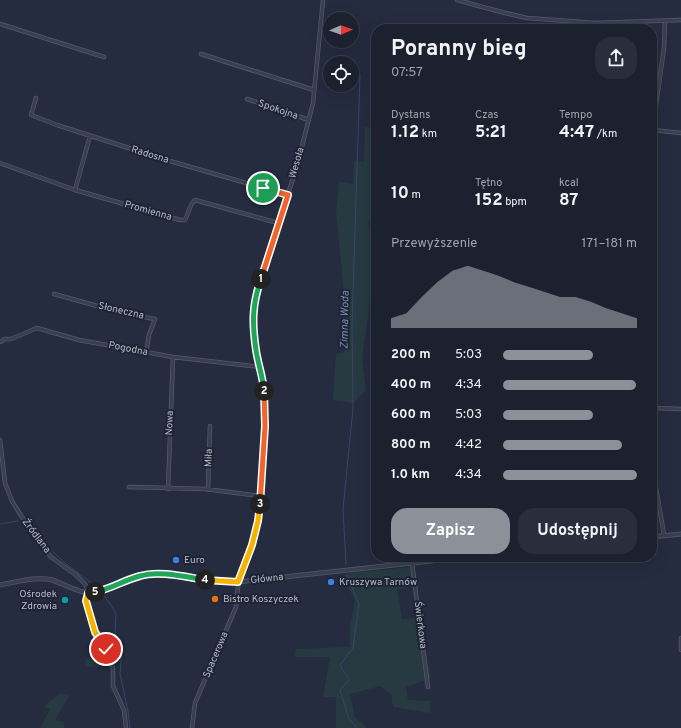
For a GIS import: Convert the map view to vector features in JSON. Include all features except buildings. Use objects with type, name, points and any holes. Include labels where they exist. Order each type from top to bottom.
[{"type":"street","name":"Wesoła","points":[[238,582],[252,545],[258,521],[264,432],[265,403],[253,326],[255,297],[288,195],[309,120],[314,90],[323,0]]},
{"type":"street","points":[[458,0],[472,2],[527,18],[595,23],[681,20]]},
{"type":"street","points":[[657,97],[664,48],[665,21]]},
{"type":"street","points":[[0,24],[104,57]]},
{"type":"street","points":[[201,54],[314,90]]},
{"type":"street","name":"Radosna","points":[[36,98],[31,115],[90,136],[170,161],[288,195]]},
{"type":"street","name":"Spokojna","points":[[247,99],[309,120]]},
{"type":"street","points":[[657,132],[681,133]]},
{"type":"street","points":[[76,190],[90,136]]},
{"type":"street","name":"Promienna","points":[[0,163],[76,190],[180,220],[185,220],[191,203],[195,200],[278,223]]},
{"type":"street","name":"Słoneczna","points":[[54,294],[123,313],[155,319],[148,335],[146,353]]},
{"type":"street","name":"Pogodna","points":[[0,342],[37,328],[79,340],[173,358],[260,367]]},
{"type":"street","name":"Nowa","points":[[168,489],[173,358]]},
{"type":"street","points":[[657,408],[681,409]]},
{"type":"street","name":"Miła","points":[[208,490],[210,426]]},
{"type":"street","name":"Źródlana","points":[[0,440],[5,483],[20,514],[51,557],[76,575],[85,584],[88,593],[86,601],[95,632],[109,653],[113,669],[112,686],[124,710],[126,728]]},
{"type":"street","points":[[129,487],[208,490],[260,496]]},
{"type":"street","points":[[657,495],[664,535]]},
{"type":"street","points":[[657,536],[681,534]]},
{"type":"street","name":"Główna","points":[[88,593],[102,590],[140,576],[150,574],[213,581],[238,582],[420,562]]},
{"type":"street","name":"Świerkowa","points":[[411,563],[428,687]]},
{"type":"street","points":[[0,585],[28,579],[42,579],[56,582],[78,591],[88,593]]},
{"type":"street","name":"Spacerowa","points":[[192,728],[195,703],[236,607],[239,594],[238,582]]},
{"type":"street","points":[[681,638],[681,650]]},
{"type":"shaded area","points":[[365,127],[371,128],[371,220],[368,220],[371,244],[371,283],[362,358],[366,390],[353,403],[333,400],[336,354],[344,352],[345,301],[336,213],[339,182],[353,184],[354,161],[364,162]]},
{"type":"shaded area","points":[[410,567],[414,587],[397,589],[402,619],[419,618],[431,678],[406,687],[408,700],[430,701],[431,713],[393,707],[391,694],[380,686],[350,694],[355,717],[367,728],[336,728],[336,697],[323,697],[330,657],[295,657],[296,649],[350,647],[350,627],[355,601],[343,576],[349,573]]},
{"type":"shaded area","points":[[86,658],[101,659],[100,667],[85,666]]},
{"type":"shaded area","points":[[60,693],[69,696],[55,720],[64,722],[64,728],[40,728],[50,709],[43,707]]},
{"type":"waterway","name":"Zimna Woda","points":[[346,564],[343,509],[353,408],[352,324],[360,75]]},
{"type":"waterway","points":[[0,524],[18,521]]},
{"type":"waterway","points":[[36,531],[50,549],[65,563],[98,588]]},
{"type":"waterway","name":"Zimna Woda","points":[[347,575],[359,604],[353,648],[340,665],[349,680],[340,690],[349,719],[357,728]]},
{"type":"waterway","points":[[104,595],[116,615],[115,634],[122,648],[120,674],[130,728]]},
{"type":"place","name":"Euro","points":[[176,560]]},
{"type":"place","name":"Kruszywa Tarnów","points":[[331,582]]},
{"type":"place","name":"Bistro Koszyczek","points":[[215,599]]},
{"type":"place","name":"Ośrodek Zdrowia","points":[[65,600]]},
{"type":"route","points":[[106,649],[95,632],[86,601],[86,596],[88,593],[102,590],[140,576],[150,574],[213,581],[238,582],[252,545],[260,507],[265,426],[265,403],[256,351],[253,316],[255,297],[288,195],[263,188]]}]
